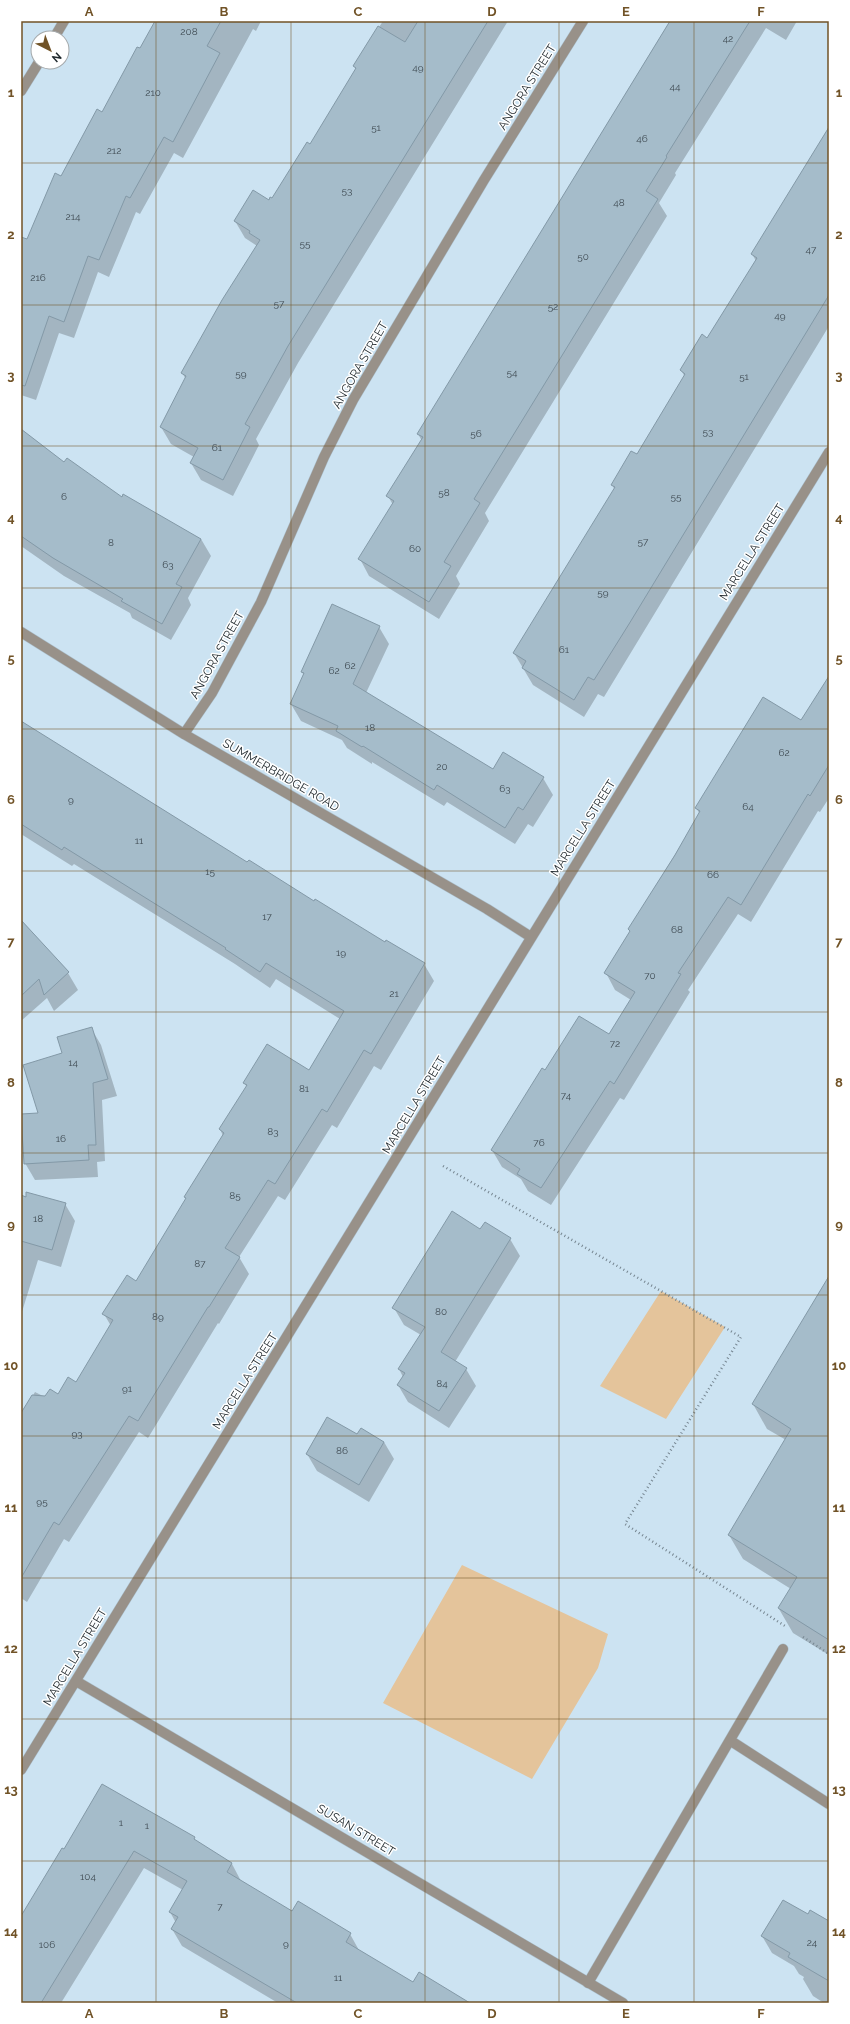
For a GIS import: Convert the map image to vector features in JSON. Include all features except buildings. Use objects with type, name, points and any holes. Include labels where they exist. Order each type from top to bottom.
[{"type":"street","points":[[59,30],[64,21]]},
{"type":"street","name":"ANGORA STREET","points":[[184,734],[212,693],[261,602],[324,457],[353,400],[484,180],[583,21]]},
{"type":"street","points":[[21,91],[34,70]]},
{"type":"street","name":"MARCELLA STREET","points":[[21,1770],[829,452]]},
{"type":"street","name":"SUMMERBRIDGE ROAD","points":[[21,632],[184,734],[487,909],[531,937]]},
{"type":"street","points":[[588,1983],[783,1649]]},
{"type":"street","name":"SUSAN STREET","points":[[76,1681],[623,2003]]},
{"type":"street","points":[[730,1741],[829,1804]]},
{"type":"path","points":[[443,1166],[741,1337],[625,1524],[789,1629]]},
{"type":"path","points":[[796,1633],[829,1654]]},
{"type":"shaded area","points":[[661,1291],[725,1327],[666,1419],[600,1386]]},
{"type":"shaded area","points":[[462,1565],[608,1634],[598,1668],[532,1779],[383,1703]]}]
